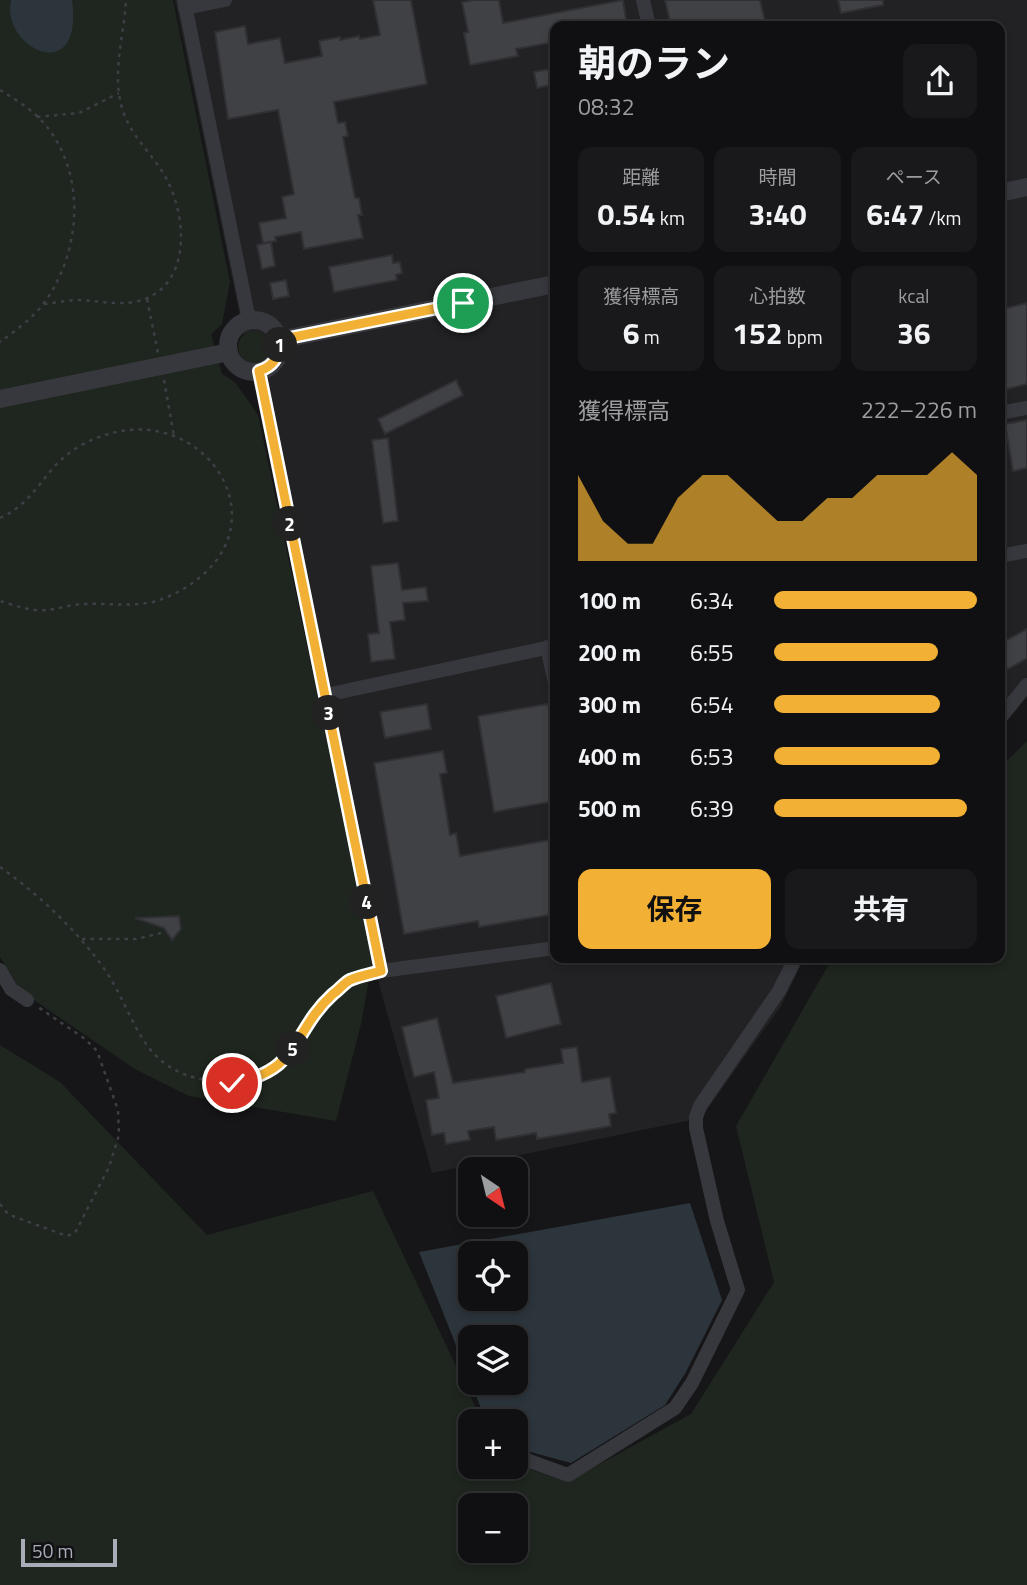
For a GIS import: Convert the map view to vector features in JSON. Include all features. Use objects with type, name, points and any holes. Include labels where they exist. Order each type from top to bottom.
[{"type":"street","points":[[225,0],[184,4],[249,320]]},
{"type":"street","points":[[643,0],[648,21]]},
{"type":"street","points":[[1005,192],[1027,187]]},
{"type":"street","points":[[279,340],[550,285]]},
{"type":"street","points":[[249,320],[257,320],[271,326],[279,340],[280,348],[273,363],[259,371],[243,369],[232,359],[229,352],[228,343],[235,328],[249,320]]},
{"type":"street","points":[[0,399],[229,352]]},
{"type":"street","points":[[259,371],[381,971],[550,949]]},
{"type":"street","points":[[1005,413],[1027,408]]},
{"type":"street","points":[[1005,555],[1027,551]]},
{"type":"street","points":[[326,695],[550,646]]},
{"type":"street","points":[[1005,712],[1027,685]]},
{"type":"street","points":[[528,1460],[568,1475],[675,1408],[692,1383],[738,1290],[716,1221],[696,1117],[700,1106],[779,990],[793,963]]},
{"type":"street","points":[[0,970],[11,989],[27,1000]]},
{"type":"path","points":[[44,304],[73,300],[117,304],[147,299],[158,292],[175,270],[182,247],[181,223],[169,182],[130,126],[119,93],[119,57],[126,0]]},
{"type":"path","points":[[0,90],[45,124],[64,156],[74,202],[73,230],[60,277],[44,304],[0,342]]},
{"type":"path","points":[[37,117],[79,113],[119,93]]},
{"type":"path","points":[[147,299],[158,353]]},
{"type":"path","points":[[163,377],[175,436]]},
{"type":"path","points":[[0,518],[26,502],[54,467],[74,449],[114,432],[135,430],[175,436],[211,459],[224,482],[231,504],[230,532],[224,550],[209,571],[168,597],[130,605],[85,604],[43,611],[0,601]]},
{"type":"path","points":[[0,867],[32,891],[81,939],[113,982],[138,1034],[156,1058],[176,1071],[203,1079],[232,1083],[252,1080],[274,1069],[286,1059],[325,1001],[349,981],[381,971]]},
{"type":"path","points":[[81,939],[136,939],[161,933]]},
{"type":"path","points":[[0,1204],[8,1214],[15,1217],[67,1236],[75,1233],[109,1167],[120,1135],[118,1110],[97,1051],[85,1039],[27,1000]]},
{"type":"shaded area","points":[[0,0],[173,0],[230,282],[222,324],[211,334],[222,374],[235,382],[258,415],[373,957],[361,1024],[336,1121],[189,1096],[135,1069],[28,996],[16,983],[0,957]]},
{"type":"shaded area","points":[[11,0],[72,0],[72,28],[66,44],[55,52],[42,51],[29,45],[18,33],[11,17]]},
{"type":"shaded area","points":[[175,0],[1027,0],[1027,697],[1005,724],[1005,21],[550,21],[550,963],[802,963],[781,1006],[701,1118],[510,1157],[458,1157],[458,1168],[432,1173],[372,959]]},
{"type":"shaded area","points":[[254,331],[265,336],[270,347],[265,358],[254,363],[243,358],[238,347],[243,336]]},
{"type":"shaded area","points":[[1027,741],[1027,1585],[0,1585],[0,1045],[60,1082],[207,1235],[373,1191],[458,1370],[458,1395],[470,1395],[476,1409],[458,1409],[458,1479],[528,1479],[528,1468],[567,1482],[691,1414],[774,1282],[736,1126],[830,963],[1005,963],[1005,763]]},
{"type":"shaded area","points":[[690,1203],[722,1300],[686,1372],[665,1405],[571,1463],[528,1451],[528,1409],[481,1409],[476,1395],[528,1395],[528,1325],[458,1325],[458,1350],[419,1252],[458,1245],[458,1311],[528,1311],[528,1241],[480,1241]]},
{"type":"building","points":[[373,0],[411,0],[427,84],[334,102],[338,123],[345,122],[348,136],[343,137],[355,198],[359,198],[362,215],[358,215],[363,238],[304,249],[301,232],[275,237],[276,241],[263,243],[259,223],[286,218],[282,197],[294,194],[278,110],[228,119],[215,32],[245,26],[248,44],[280,38],[285,63],[322,56],[319,41],[380,35]]},
{"type":"building","points":[[499,0],[503,23],[623,0],[626,21],[550,21],[550,43],[516,49],[518,56],[470,65],[464,33],[468,32],[462,2]]},
{"type":"building","points":[[665,0],[760,0],[765,21],[670,21]]},
{"type":"building","points":[[838,0],[883,0],[883,5],[841,13]]},
{"type":"building","points":[[550,69],[550,85],[537,88],[534,72]]},
{"type":"building","points":[[271,242],[275,266],[262,269],[257,245]]},
{"type":"building","points":[[392,255],[393,263],[400,262],[402,273],[396,275],[397,280],[334,292],[329,267]]},
{"type":"building","points":[[286,280],[289,296],[273,299],[270,283]]},
{"type":"building","points":[[1027,303],[1027,384],[1005,390],[1005,308]]},
{"type":"building","points":[[456,380],[463,395],[385,434],[378,419]]},
{"type":"building","points":[[1027,420],[1027,468],[1013,471],[1005,424]]},
{"type":"building","points":[[388,438],[398,521],[383,523],[372,440]]},
{"type":"building","points":[[398,563],[402,590],[426,587],[428,601],[403,603],[405,620],[390,622],[395,659],[371,662],[368,634],[379,633],[371,566]]},
{"type":"building","points":[[1027,629],[1027,658],[1008,669],[1005,664],[1005,641]]},
{"type":"building","points":[[427,704],[431,729],[385,738],[380,712]]},
{"type":"building","points":[[548,704],[550,802],[494,812],[478,716]]},
{"type":"building","points":[[443,751],[447,773],[440,774],[450,835],[456,833],[460,856],[550,840],[550,915],[479,927],[478,921],[404,934],[374,763]]},
{"type":"building","points":[[179,916],[181,929],[172,940],[164,928],[135,918]]},
{"type":"building","points":[[551,983],[561,1024],[506,1038],[496,996]]},
{"type":"building","points":[[437,1018],[453,1083],[563,1063],[561,1049],[577,1047],[582,1082],[610,1077],[616,1113],[609,1114],[611,1126],[537,1139],[536,1133],[496,1140],[494,1127],[468,1131],[470,1140],[446,1144],[444,1133],[432,1135],[426,1100],[439,1098],[434,1072],[414,1077],[402,1027]]},
{"type":"route","points":[[232,1083],[252,1080],[274,1069],[286,1059],[325,1001],[349,981],[381,971],[259,371],[267,368],[278,356],[279,340],[463,303]]}]
